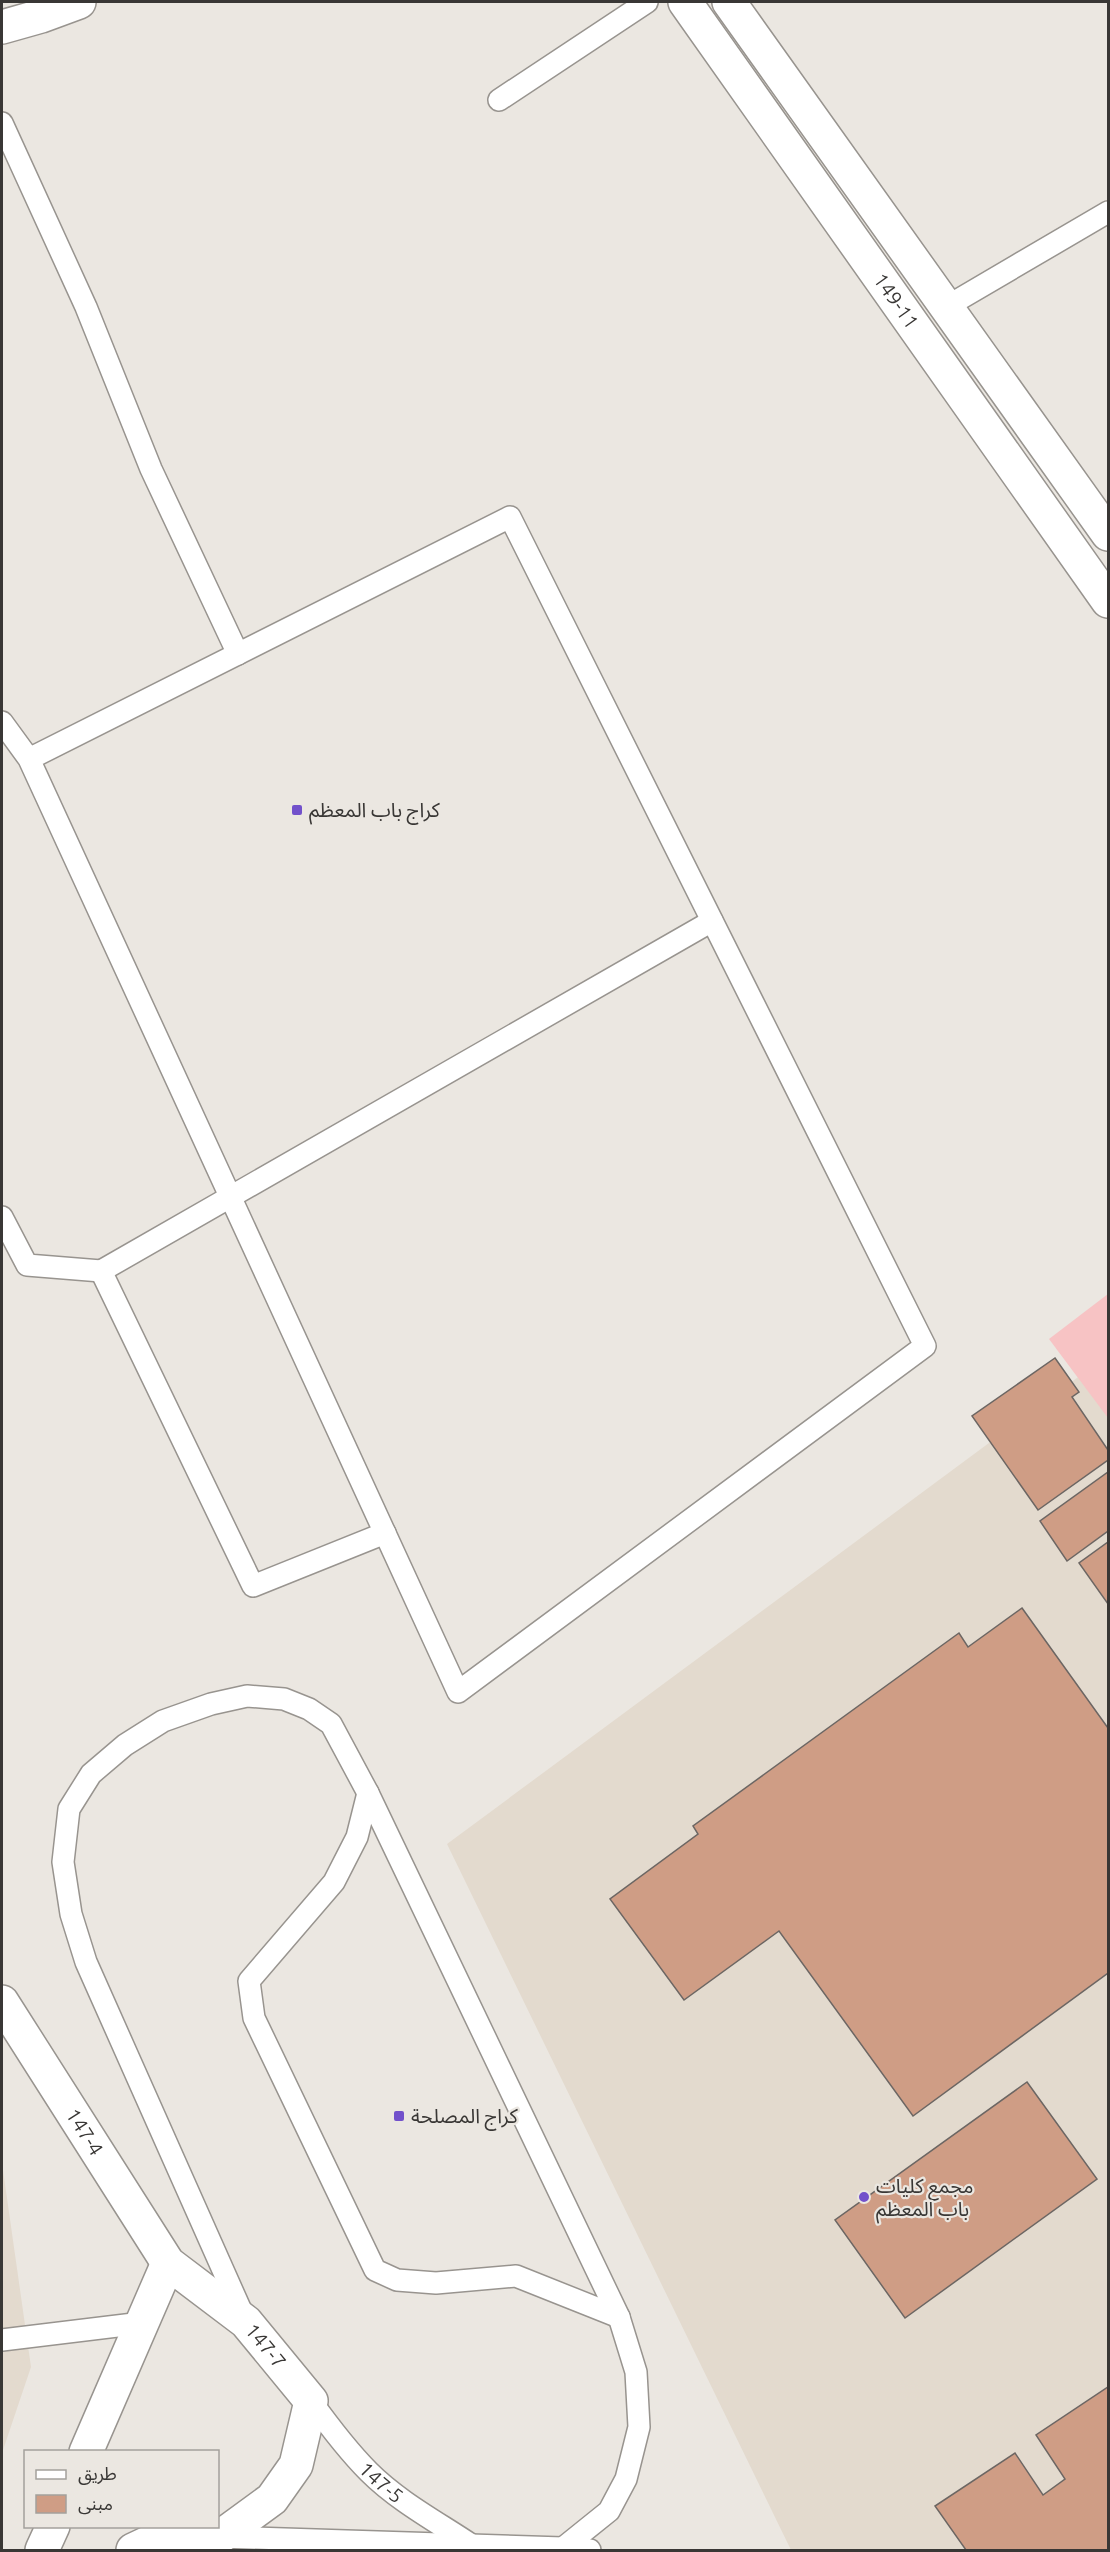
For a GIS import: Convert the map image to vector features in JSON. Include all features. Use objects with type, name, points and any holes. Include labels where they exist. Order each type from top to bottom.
[{"type":"street","points":[[2,27],[79,2]]},
{"type":"street","name":"149-11","points":[[685,2],[1108,601]]},
{"type":"street","name":"149-11","points":[[729,2],[1108,534]]},
{"type":"street","name":"147-4","points":[[2,2002],[168,2263]]},
{"type":"street","points":[[86,2450],[168,2263]]},
{"type":"street","name":"147-7","points":[[168,2263],[246,2322],[311,2401]]},
{"type":"street","points":[[133,2550],[165,2535],[220,2537],[272,2499],[296,2465],[311,2401]]},
{"type":"street","points":[[42,2550],[52,2528]]},
{"type":"lane","points":[[499,100],[647,2]]},
{"type":"lane","points":[[2,123],[87,307],[152,469],[238,654]]},
{"type":"lane","points":[[946,307],[1108,212]]},
{"type":"lane","points":[[2,722],[29,759],[458,1692],[925,1346],[510,517],[29,759]]},
{"type":"lane","points":[[2,1217],[27,1265],[101,1271],[712,921]]},
{"type":"lane","points":[[101,1271],[253,1586],[385,1533]]},
{"type":"lane","points":[[246,2322],[86,1962],[71,1914],[63,1862],[69,1809],[91,1774],[125,1745],[163,1721],[211,1704],[247,1696],[284,1699],[309,1709],[331,1724],[368,1793],[620,2317],[636,2372],[639,2427],[627,2479],[609,2511],[563,2548]]},
{"type":"lane","points":[[368,1793],[357,1838],[334,1882],[249,1981],[254,2018],[344,2207],[375,2270],[398,2280],[436,2283],[516,2276],[620,2317]]},
{"type":"lane","points":[[2,2340],[142,2323]]},
{"type":"lane","name":"147-5","points":[[311,2401],[338,2439],[370,2474],[408,2503],[471,2544]]},
{"type":"lane","points":[[220,2537],[471,2544],[590,2550]]},
{"type":"shaded area","points":[[1108,1294],[1108,1418],[1049,1339]]},
{"type":"shaded area","name":"مجمع كليات باب المعظم","points":[[1108,1355],[1108,2550],[791,2550],[447,1844]]},
{"type":"shaded area","points":[[2,2163],[31,2367],[2,2453]]},
{"type":"building","points":[[1055,1358],[1079,1392],[1072,1397],[1108,1450],[1108,1460],[1038,1510],[972,1416]]},
{"type":"building","points":[[1108,1472],[1108,1531],[1067,1561],[1040,1521]]},
{"type":"building","points":[[1108,1542],[1108,1604],[1079,1563]]},
{"type":"building","points":[[1022,1608],[1108,1728],[1108,1973],[913,2116],[779,1931],[684,2000],[610,1899],[698,1834],[693,1826],[959,1633],[968,1647]]},
{"type":"building","points":[[1027,2082],[1097,2179],[905,2318],[835,2220]]},
{"type":"building","points":[[1108,2387],[1108,2550],[966,2550],[935,2506],[1015,2453],[1043,2495],[1065,2479],[1036,2435]]},
{"type":"place","name":"كراج باب المعظم","points":[[297,810]]},
{"type":"place","name":"كراج المصلحة","points":[[399,2116]]},
{"type":"place","name":"مجمع كليات باب المعظم","points":[[864,2197]]}]
